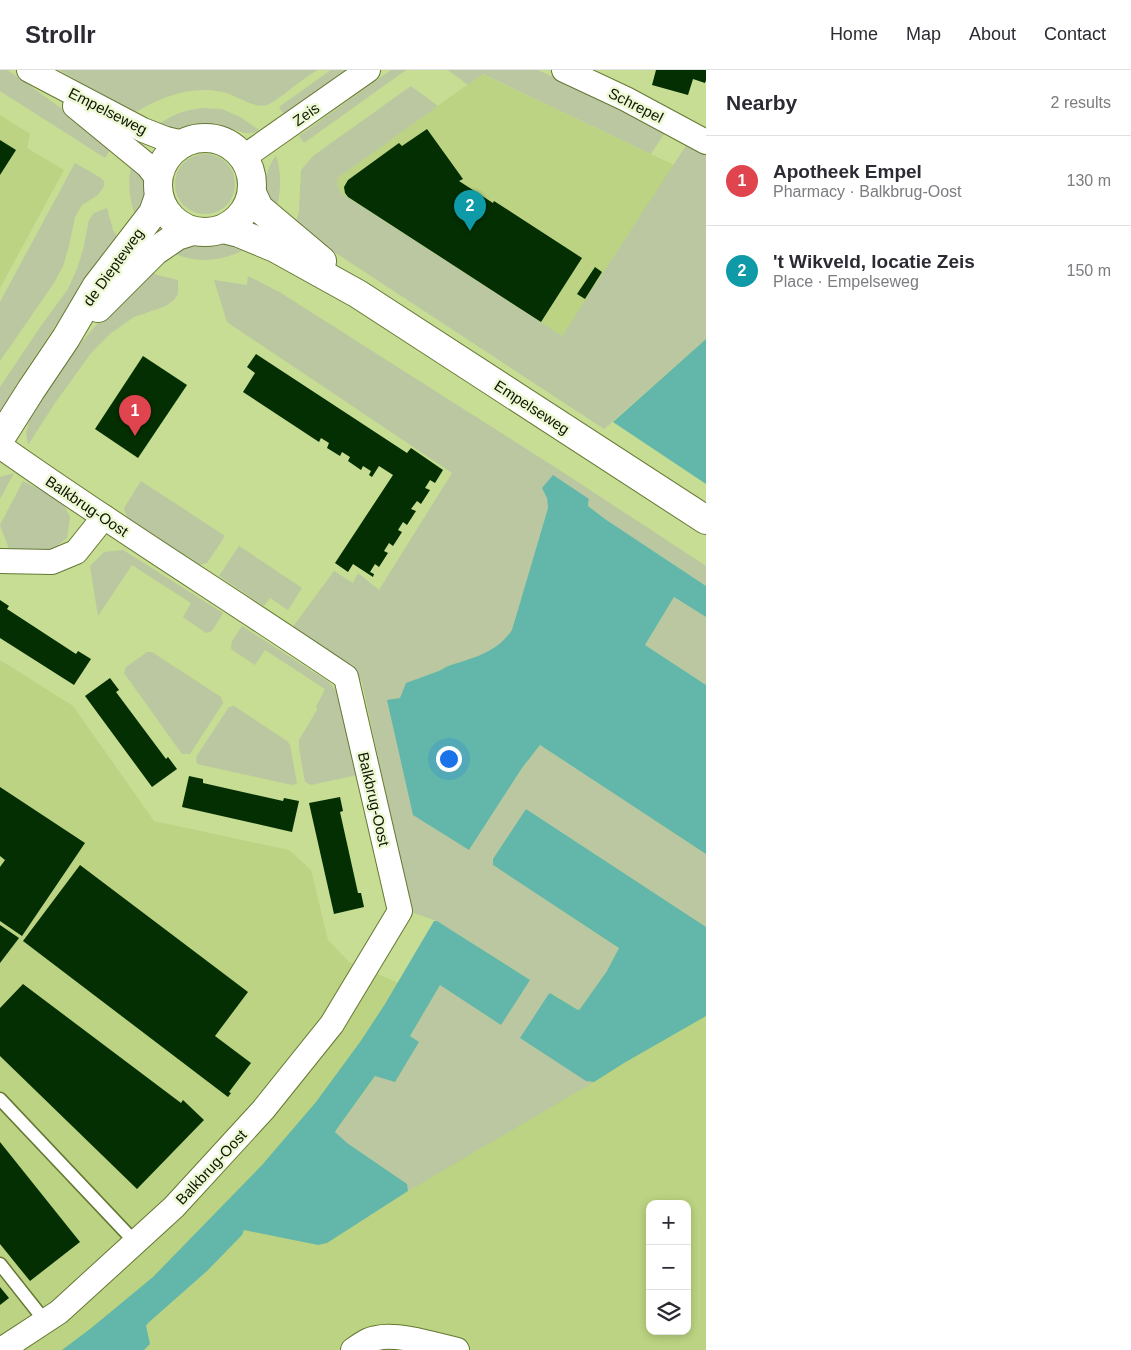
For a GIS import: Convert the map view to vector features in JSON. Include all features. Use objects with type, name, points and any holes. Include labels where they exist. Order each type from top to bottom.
[{"type":"street","name":"Zeis","points":[[244,157],[368,70]]},
{"type":"street","name":"Schrepel","points":[[564,70],[626,99],[706,142]]},
{"type":"street","name":"Empelseweg","points":[[32,72],[143,130],[183,143]]},
{"type":"street","name":"Empelseweg","points":[[32,72],[148,166],[158,188]]},
{"type":"street","points":[[196,138],[216,139],[234,147],[244,157],[250,168],[252,194],[242,215],[233,224],[208,233],[193,231],[181,226],[163,208],[158,188],[160,168],[174,149],[183,143],[196,138]]},
{"type":"street","name":"de Diepteweg","points":[[0,440],[66,338],[96,287],[153,213],[158,188]]},
{"type":"street","name":"Empelseweg","points":[[252,194],[259,208],[358,294]]},
{"type":"street","name":"Empelseweg","points":[[223,229],[269,245],[358,294],[706,520]]},
{"type":"street","name":"de Diepteweg","points":[[66,338],[155,251],[177,236],[193,231]]},
{"type":"street","name":"Balkbrug-Oost","points":[[0,446],[346,677],[400,911],[332,1024],[269,1103],[174,1207],[59,1312],[1,1350]]},
{"type":"street","points":[[0,561],[52,562],[76,552],[104,517]]},
{"type":"street","points":[[352,1350],[362,1343],[376,1338],[394,1336],[457,1350]]},
{"type":"lane","points":[[0,1099],[135,1242]]},
{"type":"lane","points":[[0,1264],[45,1321]]},
{"type":"shaded area","points":[[0,70],[7,70],[113,146],[105,158],[0,91]]},
{"type":"shaded area","points":[[59,70],[317,70],[267,105],[256,105],[223,92],[200,90],[176,94],[154,102],[133,114]]},
{"type":"shaded area","points":[[331,70],[346,70],[284,114],[279,107]]},
{"type":"shaded area","points":[[391,70],[406,70],[304,143],[299,136]]},
{"type":"shaded area","points":[[448,70],[538,70],[666,131],[651,154],[483,74],[468,85]]},
{"type":"shaded area","points":[[482,74],[674,165],[562,336],[341,193],[338,189],[339,177]]},
{"type":"shaded area","points":[[411,86],[438,106],[339,177],[337,184],[341,193],[562,336],[687,144],[706,155],[706,339],[604,429],[293,225],[299,211],[301,170],[313,156]]},
{"type":"shaded area","points":[[201,108],[222,109],[240,117],[259,130],[253,133],[245,133],[219,125],[204,123],[171,130],[156,126],[177,114]]},
{"type":"shaded area","points":[[0,115],[30,134],[27,148],[64,170],[0,288]]},
{"type":"shaded area","points":[[205,154],[222,159],[230,167],[235,184],[230,201],[222,209],[205,214],[188,209],[180,201],[175,184],[180,167],[188,159]]},
{"type":"shaded area","points":[[276,155],[280,183],[276,211],[267,197],[265,186],[268,170]]},
{"type":"shaded area","points":[[132,162],[144,184],[145,190],[137,220],[130,191]]},
{"type":"shaded area","points":[[75,163],[101,178],[104,181],[104,186],[98,195],[82,205],[75,217],[63,266],[54,283],[0,361],[0,302]]},
{"type":"shaded area","points":[[107,208],[113,230],[120,241],[53,329],[17,383],[0,413],[0,387],[68,289],[83,250],[89,220],[94,213]]},
{"type":"shaded area","points":[[227,241],[244,250],[225,257],[206,260],[187,258],[167,251],[192,244],[215,244]]},
{"type":"shaded area","points":[[146,268],[157,275],[178,280],[178,294],[174,300],[166,306],[134,317],[111,333],[91,353],[28,445],[26,433],[32,411],[79,345]]},
{"type":"shaded area","points":[[248,276],[281,293],[558,469],[706,566],[706,586],[605,519],[588,506],[589,499],[547,498],[548,508],[512,631],[506,639],[491,650],[439,671],[469,850],[522,768],[540,745],[706,854],[706,927],[526,809],[493,865],[619,948],[607,971],[580,1009],[578,1010],[554,994],[586,1081],[594,1082],[408,1191],[407,1184],[347,1143],[335,1132],[336,1130],[376,1076],[395,1082],[419,1042],[410,1036],[440,985],[501,1025],[530,980],[437,921],[411,912],[362,682],[352,666],[292,628],[334,571],[353,583],[358,573],[379,590],[452,473],[227,322],[214,280],[247,285]]},
{"type":"shaded area","points":[[14,473],[0,499],[0,477]]},
{"type":"shaded area","points":[[23,481],[62,501],[70,517],[67,538],[50,551],[9,549],[0,525]]},
{"type":"shaded area","points":[[141,481],[225,536],[207,563],[200,565],[127,517],[124,508]]},
{"type":"shaded area","points":[[239,546],[302,588],[288,610],[270,598],[264,606],[219,576]]},
{"type":"shaded area","points":[[123,550],[223,613],[212,631],[206,633],[183,617],[191,603],[132,565],[98,616],[90,566],[104,552]]},
{"type":"shaded area","points":[[674,597],[706,617],[706,685],[645,645]]},
{"type":"shaded area","points":[[242,626],[329,682],[337,692],[357,775],[311,785],[305,782],[299,740],[317,710],[316,707],[325,689],[265,650],[255,665],[231,649],[232,641]]},
{"type":"shaded area","points":[[147,652],[152,652],[221,697],[223,703],[190,754],[182,754],[124,673],[126,667]]},
{"type":"shaded area","points":[[0,660],[73,706],[154,821],[289,850],[311,870],[328,940],[349,962],[420,992],[706,776],[706,1350],[0,1350]]},
{"type":"shaded area","points":[[234,706],[287,741],[290,745],[297,783],[292,785],[197,764],[196,757],[229,707]]},
{"type":"water","points":[[706,339],[706,484],[613,422]]},
{"type":"water","points":[[553,475],[589,499],[588,506],[605,519],[706,586],[706,617],[674,597],[645,645],[706,685],[706,854],[540,745],[522,768],[469,850],[413,815],[387,700],[400,698],[406,683],[491,650],[506,638],[512,630],[548,508],[547,498],[542,488]]},
{"type":"water","points":[[526,809],[706,927],[706,1016],[594,1082],[586,1081],[520,1038],[550,993],[578,1010],[580,1009],[607,971],[619,948],[493,865],[493,859]]},
{"type":"water","points":[[434,921],[437,921],[530,980],[501,1025],[440,985],[410,1036],[419,1042],[395,1082],[375,1076],[336,1130],[335,1132],[347,1143],[407,1184],[408,1191],[327,1243],[318,1245],[244,1230],[242,1235],[207,1271],[148,1323],[146,1326],[150,1344],[144,1350],[62,1350],[153,1277],[262,1165],[316,1102],[360,1042],[385,1004]]},
{"type":"building","points":[[656,70],[706,70],[706,80],[705,83],[693,79],[688,95],[652,85]]},
{"type":"building","points":[[427,129],[463,179],[459,181],[493,203],[494,201],[582,258],[541,322],[348,197],[345,193],[344,187],[348,180],[399,143],[402,146]]},
{"type":"building","points":[[0,140],[16,150],[0,175]]},
{"type":"building","points":[[595,267],[602,272],[585,299],[577,294]]},
{"type":"building","points":[[256,354],[407,453],[411,448],[443,470],[435,483],[430,480],[425,488],[430,490],[421,504],[417,501],[411,509],[416,511],[407,525],[403,522],[398,530],[402,532],[393,546],[389,543],[384,551],[388,553],[379,567],[375,564],[370,572],[374,574],[373,577],[353,564],[348,572],[335,563],[393,475],[379,466],[372,477],[369,475],[371,471],[363,466],[361,470],[348,461],[350,457],[342,452],[340,456],[327,448],[329,443],[321,438],[319,442],[243,392],[255,373],[247,367]]},
{"type":"building","points":[[143,356],[187,385],[138,458],[95,429]]},
{"type":"building","points":[[0,600],[9,606],[7,609],[76,654],[78,651],[91,659],[74,685],[0,638]]},
{"type":"building","points":[[110,678],[119,690],[116,692],[166,759],[168,757],[177,769],[152,787],[85,696]]},
{"type":"building","points":[[189,776],[203,779],[203,783],[283,801],[284,798],[299,801],[292,832],[182,807]]},
{"type":"building","points":[[0,787],[85,843],[22,936],[0,921],[0,867],[5,860],[0,856]]},
{"type":"building","points":[[340,797],[343,811],[340,812],[358,893],[361,893],[364,907],[334,914],[309,803]]},
{"type":"building","points":[[80,865],[248,992],[215,1036],[251,1063],[229,1092],[231,1093],[228,1097],[23,941]]},
{"type":"building","points":[[0,925],[19,938],[0,963]]},
{"type":"building","points":[[23,984],[181,1103],[183,1100],[204,1120],[137,1189],[0,1056],[0,1008]]},
{"type":"building","points":[[0,1142],[80,1242],[30,1281],[0,1244]]},
{"type":"building","points":[[0,1287],[9,1298],[0,1305]]},
{"type":"place","name":"'t Wikveld, locatie Zeis","points":[[470,231]]},
{"type":"place","name":"Apotheek Empel","points":[[135,436]]}]
